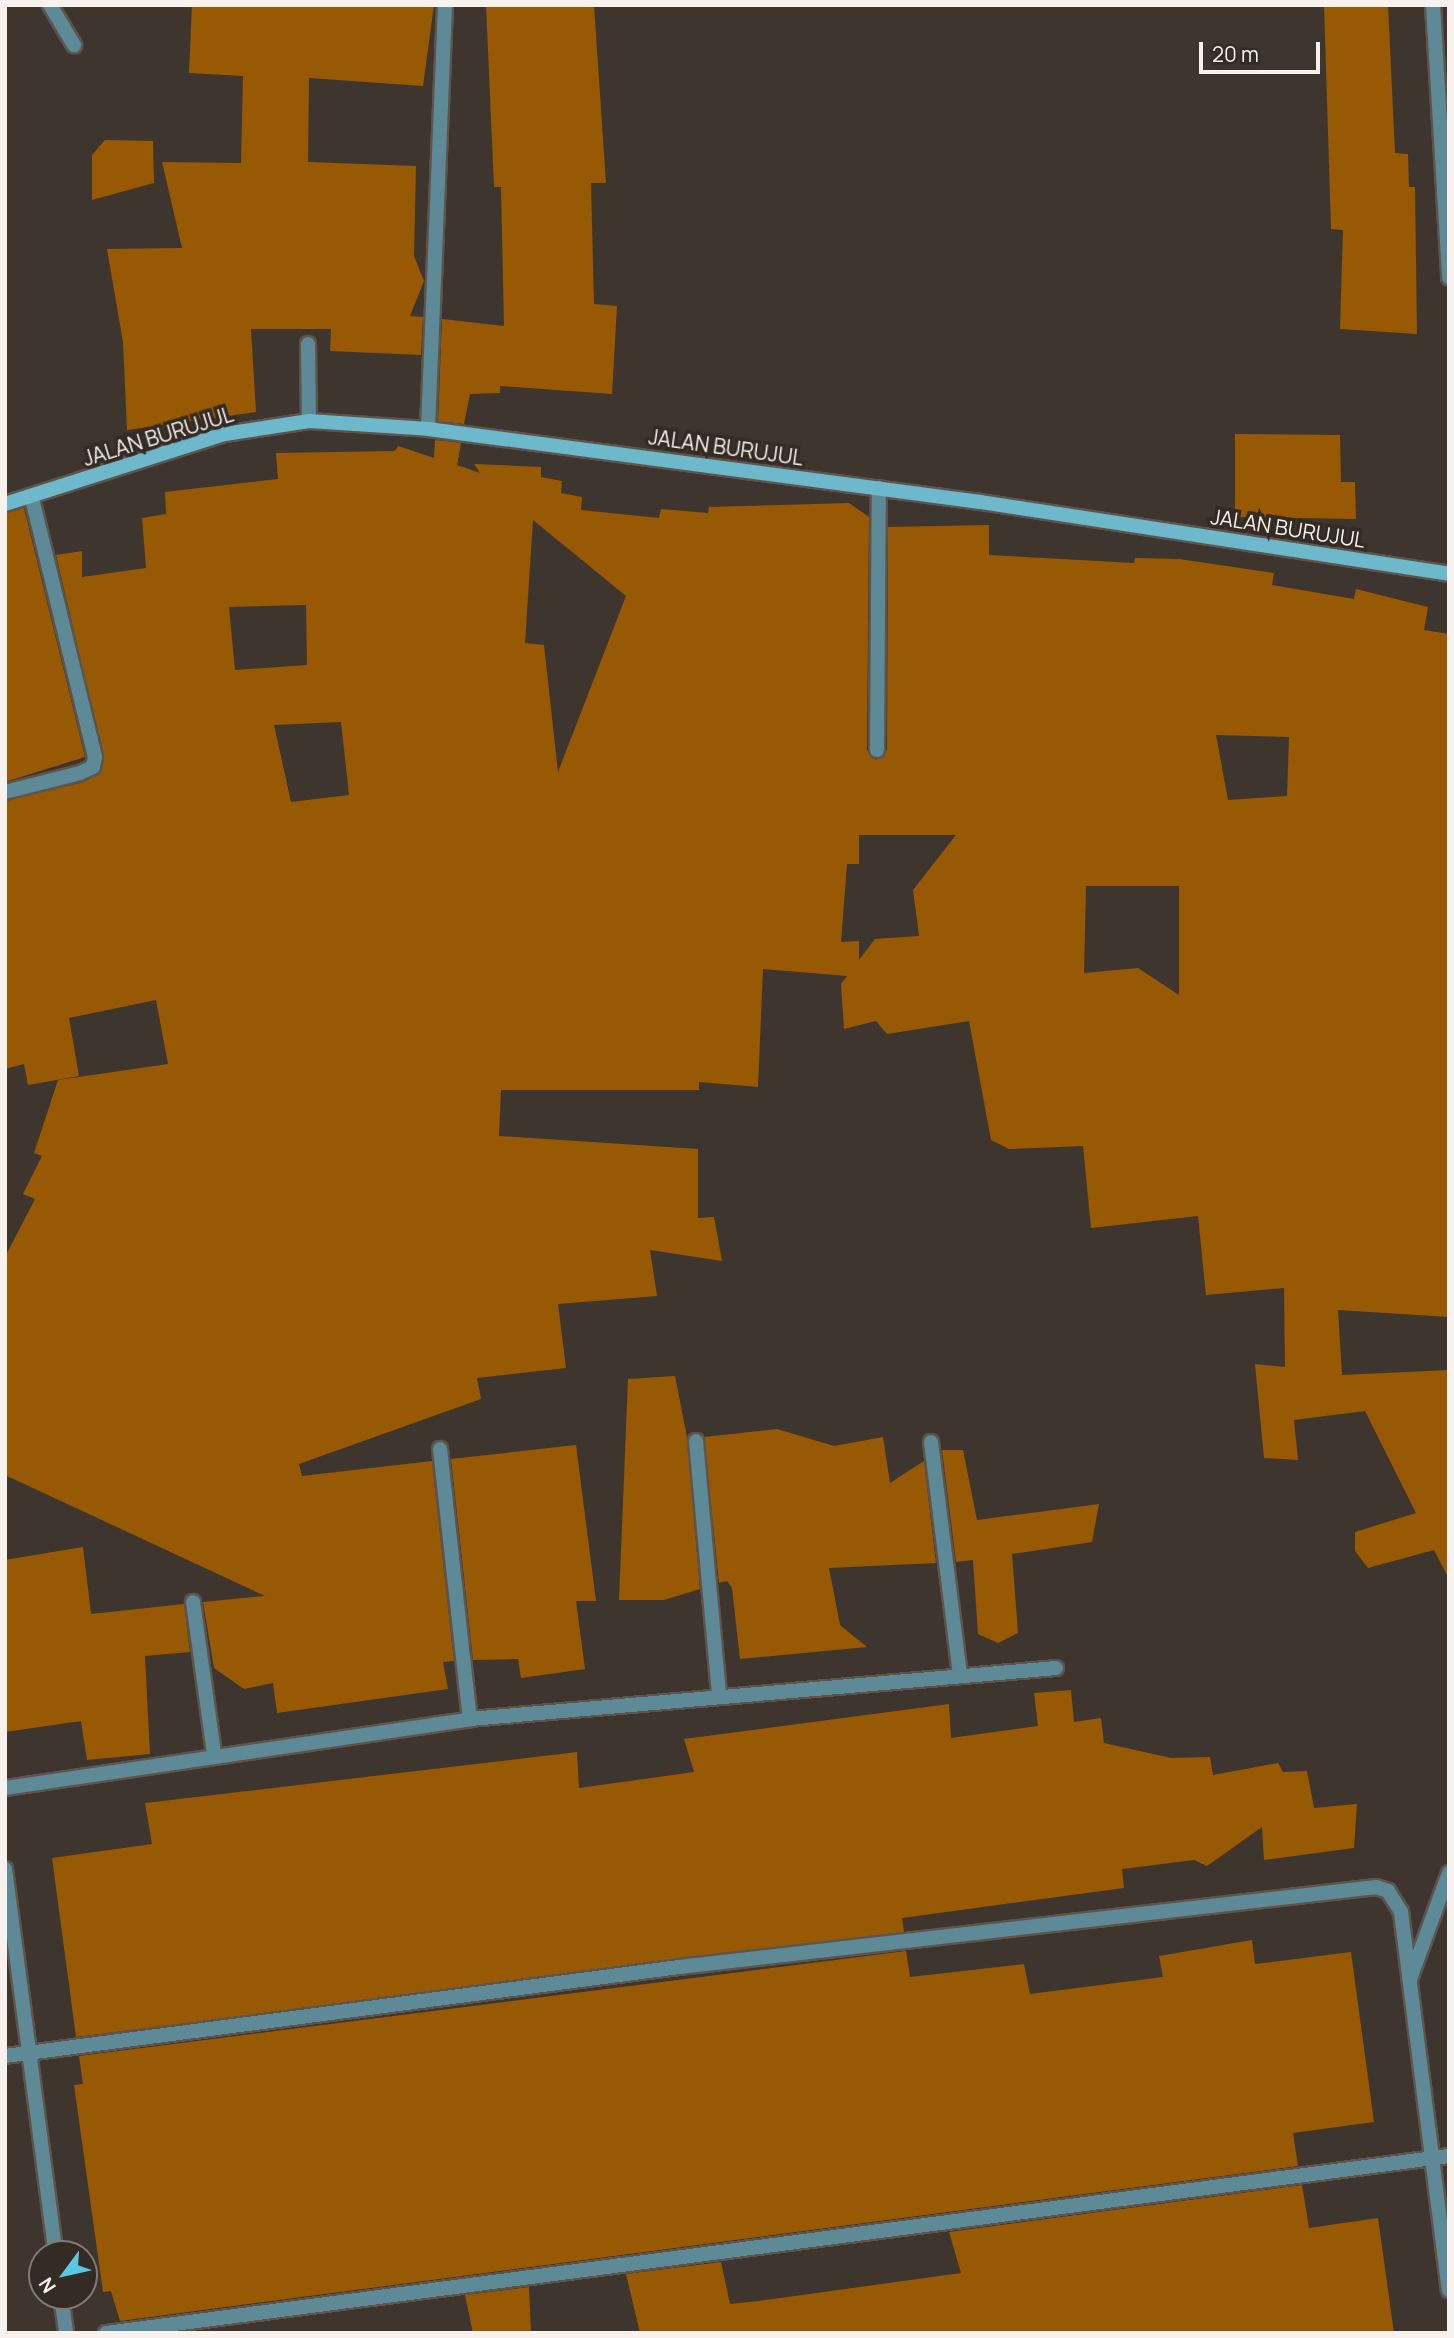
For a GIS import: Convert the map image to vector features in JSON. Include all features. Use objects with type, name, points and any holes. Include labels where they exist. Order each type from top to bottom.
[{"type":"street","points":[[50,5],[74,45]]},
{"type":"street","points":[[428,429],[445,5]]},
{"type":"street","points":[[1433,5],[1449,278]]},
{"type":"street","points":[[308,344],[309,421]]},
{"type":"street","name":"JALAN BURUJUL","points":[[5,504],[32,498],[225,434],[309,421],[428,429],[879,488],[1449,574]]},
{"type":"street","points":[[877,750],[879,488]]},
{"type":"street","points":[[5,792],[80,773],[93,767],[96,757],[32,498]]},
{"type":"street","points":[[696,1441],[719,1693]]},
{"type":"street","points":[[930,1441],[960,1674]]},
{"type":"street","points":[[440,1449],[470,1719]]},
{"type":"street","points":[[192,1602],[214,1754]]},
{"type":"street","points":[[5,1788],[214,1754],[470,1719],[719,1693],[1056,1668]]},
{"type":"street","points":[[5,1869],[32,2052],[54,2240]]},
{"type":"street","points":[[1409,1980],[1449,1873]]},
{"type":"street","points":[[5,2056],[679,1967],[1376,1887],[1397,1901],[1449,2290]]},
{"type":"street","points":[[106,2333],[1449,2157]]},
{"type":"street","points":[[63,2310],[65,2333]]},
{"type":"building","points":[[192,5],[434,5],[423,86],[309,78],[308,162],[416,166],[414,256],[424,281],[410,316],[423,317],[421,355],[330,351],[331,329],[251,329],[256,412],[127,430],[123,342],[107,249],[182,248],[162,162],[241,163],[243,76],[189,73]]},
{"type":"building","points":[[486,5],[594,5],[606,183],[591,183],[594,304],[617,306],[612,394],[500,386],[500,393],[470,394],[464,424],[438,421],[442,319],[504,326],[501,187],[494,187]]},
{"type":"building","points":[[1324,5],[1388,5],[1395,153],[1408,154],[1409,187],[1415,187],[1417,334],[1340,329],[1343,230],[1331,229]]},
{"type":"building","points":[[105,140],[153,141],[154,183],[92,200],[92,155]]},
{"type":"building","points":[[1235,434],[1340,435],[1341,482],[1355,482],[1356,519],[1235,517]]},
{"type":"building","points":[[435,440],[461,443],[457,465],[480,473],[474,464],[541,467],[541,477],[562,481],[561,493],[582,497],[581,510],[659,518],[661,509],[708,513],[709,507],[849,503],[869,517],[867,750],[876,760],[887,750],[888,527],[989,525],[989,555],[1134,563],[1135,558],[1179,559],[1274,573],[1272,585],[1354,599],[1356,589],[1428,607],[1424,630],[1449,634],[1449,1317],[1338,1310],[1342,1375],[1449,1370],[1449,1579],[1434,1550],[1368,1568],[1355,1551],[1355,1532],[1416,1513],[1365,1411],[1294,1420],[1298,1460],[1264,1458],[1255,1364],[1285,1367],[1284,1288],[1206,1295],[1198,1216],[1091,1228],[1083,1146],[1009,1149],[991,1140],[969,1021],[887,1034],[876,1021],[844,1029],[841,984],[847,976],[763,969],[758,1087],[699,1082],[699,1090],[501,1090],[499,1136],[698,1149],[698,1218],[714,1217],[722,1261],[650,1250],[657,1296],[558,1304],[566,1368],[477,1378],[481,1399],[299,1464],[302,1476],[432,1461],[454,1661],[443,1662],[448,1689],[277,1713],[273,1683],[244,1689],[214,1668],[203,1602],[265,1596],[5,1475],[5,1257],[35,1199],[23,1194],[42,1156],[34,1153],[58,1080],[168,1064],[156,1000],[69,1018],[79,1076],[28,1085],[24,1064],[5,1069],[5,801],[84,782],[100,773],[104,759],[56,555],[82,551],[82,577],[146,568],[142,518],[166,514],[165,492],[278,479],[276,453],[395,451],[398,446],[434,458]],"holes":[[[533,520],[626,596],[558,772],[544,645],[525,643]],[[306,605],[307,665],[235,670],[229,607]],[[341,722],[349,795],[291,802],[274,725]],[[1216,735],[1289,737],[1287,796],[1228,800]],[[859,835],[956,835],[913,890],[919,936],[875,939],[859,960],[859,941],[841,942],[847,864],[859,864]],[[1086,886],[1179,886],[1179,995],[1138,968],[1084,973]]]},
{"type":"building","points":[[24,508],[85,757],[5,782],[5,513]]},
{"type":"building","points":[[675,1376],[687,1437],[700,1589],[664,1600],[619,1600],[628,1379]]},
{"type":"building","points":[[777,1429],[834,1446],[883,1437],[890,1483],[924,1461],[936,1563],[829,1568],[840,1625],[867,1647],[740,1659],[732,1588],[727,1581],[719,1583],[704,1437]]},
{"type":"building","points":[[576,1445],[596,1601],[576,1601],[585,1669],[521,1678],[518,1659],[473,1660],[451,1459]]},
{"type":"building","points":[[942,1450],[963,1450],[977,1520],[1099,1504],[1092,1542],[1012,1554],[1018,1633],[998,1643],[978,1634],[973,1560],[956,1562]]},
{"type":"building","points":[[83,1547],[91,1614],[184,1604],[190,1652],[145,1656],[150,1754],[87,1760],[81,1721],[5,1732],[5,1560]]},
{"type":"building","points":[[1071,1690],[1074,1722],[1101,1718],[1104,1743],[1171,1758],[1210,1757],[1213,1775],[1278,1763],[1283,1772],[1307,1771],[1314,1808],[1357,1804],[1354,1848],[1264,1860],[1262,1827],[1207,1866],[1194,1860],[1122,1869],[1124,1888],[902,1918],[904,1932],[76,2037],[52,1858],[152,1844],[145,1803],[577,1752],[579,1788],[694,1772],[684,1739],[949,1704],[951,1738],[1038,1726],[1034,1693]]},
{"type":"building","points":[[1252,1940],[1255,1964],[1351,1952],[1374,2122],[1293,2133],[1298,2166],[120,2321],[111,2291],[103,2292],[98,2240],[96,2240],[74,2085],[83,2084],[79,2056],[906,1951],[910,1977],[1024,1964],[1030,1994],[1163,1977],[1159,1956]]},
{"type":"building","points":[[1302,2185],[1309,2228],[1378,2218],[1394,2333],[640,2333],[626,2274],[721,2262],[730,2304],[759,2301],[961,2273],[949,2232]]},
{"type":"building","points":[[529,2287],[531,2333],[473,2333],[465,2295]]}]
